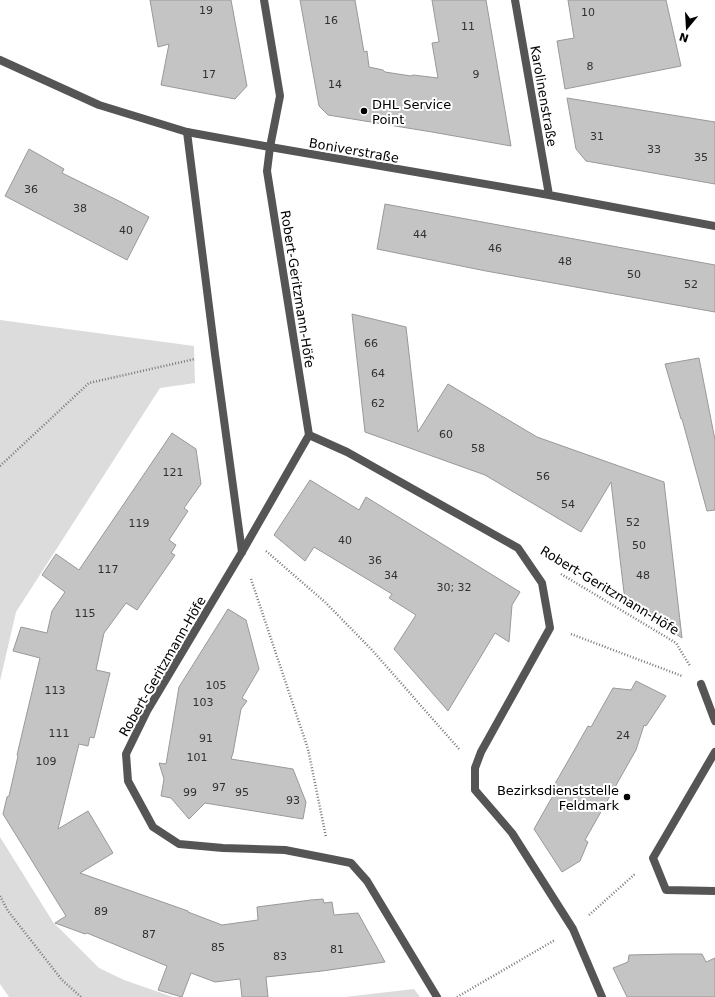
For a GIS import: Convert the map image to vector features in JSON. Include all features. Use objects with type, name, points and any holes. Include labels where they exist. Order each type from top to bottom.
[{"type":"street","name":"Robert-Geritzmann-Höfe","points":[[264,0],[280,96],[267,171],[309,435],[242,552],[146,711],[126,754],[128,781],[153,827],[179,844],[223,848],[285,850],[351,864],[367,881],[437,997]]},
{"type":"street","name":"Karolinenstraße","points":[[515,0],[549,195]]},
{"type":"street","name":"Boniverstraße","points":[[0,60],[99,105],[187,132],[549,195],[715,226]]},
{"type":"street","points":[[187,132],[242,552]]},
{"type":"street","name":"Robert-Geritzmann-Höfe","points":[[309,435],[347,452],[518,548],[542,583],[550,628]]},
{"type":"street","points":[[550,628],[481,752],[475,768],[475,790],[512,833],[573,929],[602,997]]},
{"type":"street","points":[[701,684],[715,721]]},
{"type":"street","points":[[715,752],[653,858],[666,890],[715,891]]},
{"type":"path","points":[[0,466],[89,383],[215,354]]},
{"type":"path","points":[[250,538],[325,602],[372,650],[475,768]]},
{"type":"path","points":[[242,552],[308,749],[331,859]]},
{"type":"path","name":"Robert-Geritzmann-Höfe","points":[[559,573],[676,643],[701,684]]},
{"type":"path","points":[[550,628],[566,632],[701,684]]},
{"type":"path","points":[[457,997],[573,929],[653,858]]},
{"type":"path","points":[[0,896],[8,911],[62,980],[82,997]]},
{"type":"shaded area","points":[[0,320],[194,346],[195,383],[160,388],[16,612],[0,681]]},
{"type":"shaded area","points":[[0,837],[53,922],[99,968],[124,980],[173,997],[9,997],[0,984]]},
{"type":"shaded area","points":[[414,989],[420,997],[345,997]]},
{"type":"building","points":[[150,0],[231,0],[247,86],[235,99],[161,85],[169,44],[158,47]]},
{"type":"building","points":[[300,0],[355,0],[364,52],[367,51],[369,67],[383,70],[385,72],[438,78],[432,43],[439,42],[432,0],[486,0],[511,146],[328,115],[319,106]]},
{"type":"building","points":[[568,0],[666,0],[681,66],[565,89],[557,41],[574,38]]},
{"type":"building","points":[[567,98],[715,122],[715,184],[586,161],[576,149]]},
{"type":"building","points":[[29,149],[64,169],[62,173],[149,217],[127,260],[5,196]]},
{"type":"building","points":[[385,204],[715,265],[715,312],[486,271],[377,249]]},
{"type":"building","points":[[352,314],[406,327],[418,432],[448,384],[537,437],[664,482],[682,638],[625,601],[611,482],[581,532],[485,475],[365,432]]},
{"type":"building","points":[[699,358],[715,440],[715,510],[707,511],[682,419],[665,364]]},
{"type":"building","points":[[172,433],[196,449],[201,484],[184,508],[188,511],[169,540],[176,545],[171,553],[175,555],[137,610],[126,603],[104,633],[96,670],[110,673],[94,738],[90,737],[88,746],[79,744],[58,829],[88,811],[113,853],[80,873],[188,911],[222,925],[258,920],[257,907],[311,900],[323,899],[324,903],[332,902],[334,915],[358,913],[385,962],[266,977],[268,997],[242,997],[240,979],[215,982],[191,973],[182,997],[158,990],[167,966],[87,933],[85,934],[55,923],[66,916],[3,814],[7,797],[9,796],[40,658],[13,651],[21,627],[47,633],[52,611],[65,592],[42,575],[56,554],[79,570]]},
{"type":"building","points":[[310,480],[359,510],[366,497],[520,592],[512,605],[509,642],[495,633],[448,711],[394,649],[416,615],[389,598],[392,594],[314,547],[305,561],[274,535]]},
{"type":"building","points":[[228,609],[246,620],[259,669],[242,698],[247,701],[241,709],[231,759],[293,769],[306,802],[303,819],[205,803],[189,819],[171,798],[161,796],[164,779],[159,763],[166,764],[179,687]]},
{"type":"building","points":[[636,681],[666,696],[646,726],[644,725],[636,750],[585,840],[588,842],[580,861],[562,872],[534,829],[555,792],[552,789],[588,726],[591,727],[613,688],[631,690]]},
{"type":"building","points":[[702,954],[706,962],[715,958],[715,997],[627,997],[613,968],[628,962],[629,955]]},
{"type":"place","name":"DHL Service Point","points":[[364,111]]},
{"type":"place","name":"Bezirksdienststelle Feldmark","points":[[627,797]]}]
